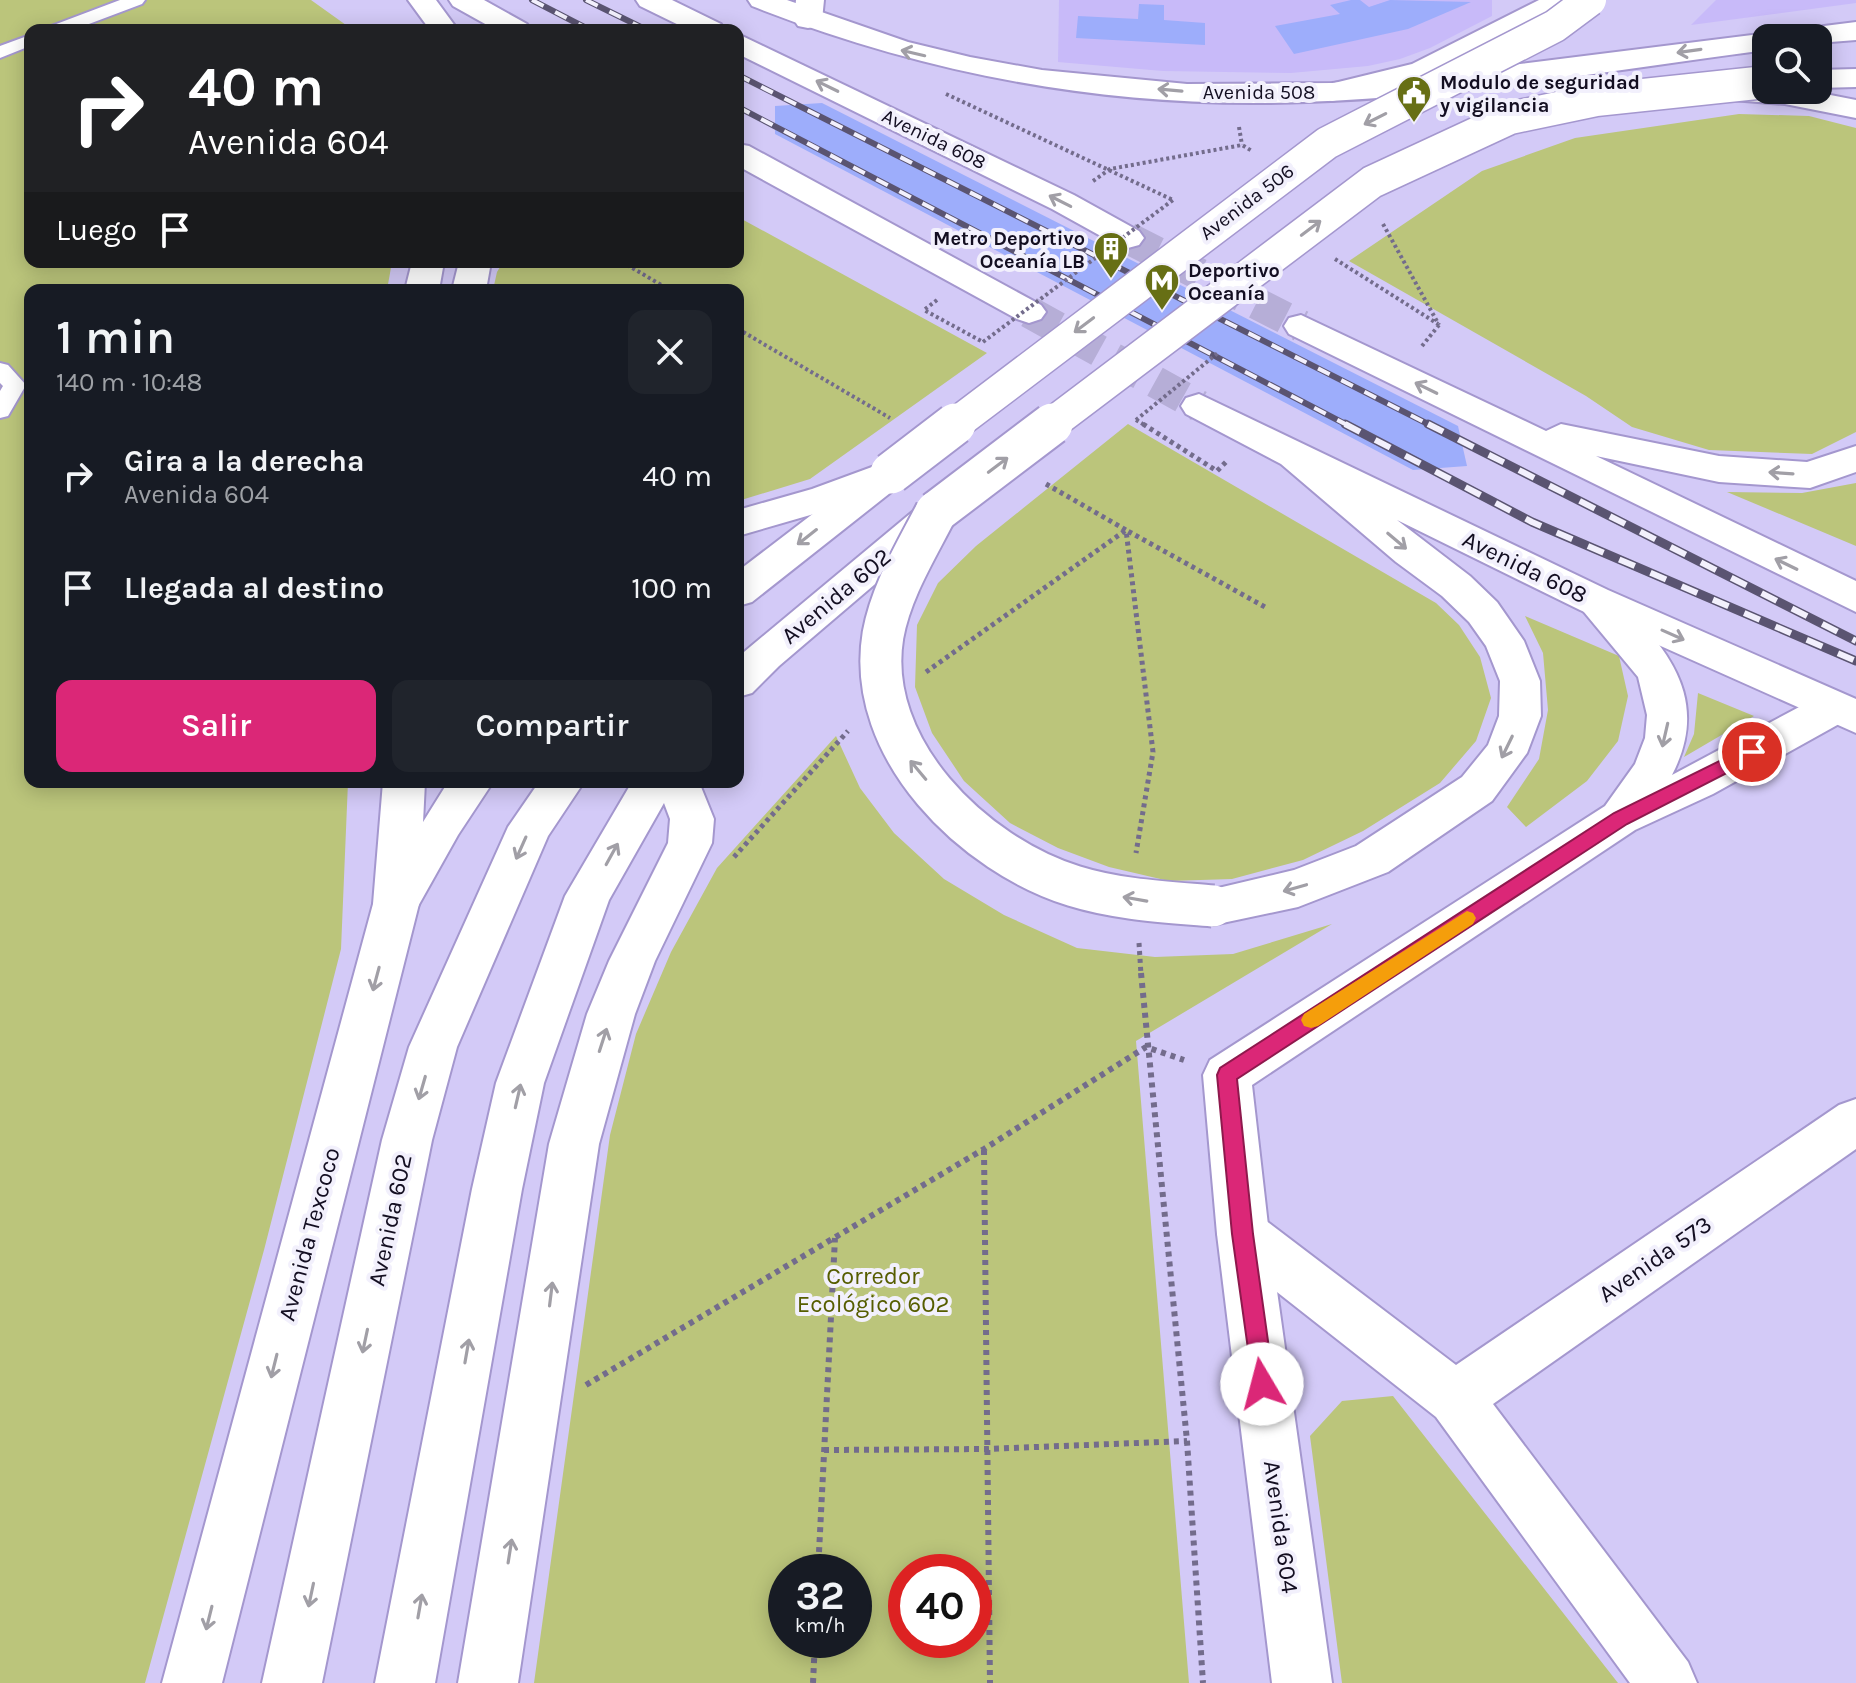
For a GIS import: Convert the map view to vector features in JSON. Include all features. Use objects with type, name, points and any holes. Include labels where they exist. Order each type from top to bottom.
[{"type":"main road","points":[[422,0],[440,24]]},
{"type":"main road","points":[[463,0],[506,24]]},
{"type":"main road","points":[[650,0],[699,24]]},
{"type":"main road","name":"Avenida 508","points":[[762,0],[809,10],[899,50],[1023,77],[1197,92],[1332,92],[1546,71],[1752,43]]},
{"type":"main road","points":[[1332,92],[1422,70],[1483,42],[1555,0]]},
{"type":"main road","name":"Avenida 506","points":[[891,473],[1327,143],[1555,26],[1590,0]]},
{"type":"main road","points":[[1832,33],[1856,31]]},
{"type":"main road","name":"Avenida 608","points":[[744,46],[1063,202],[1128,238]]},
{"type":"main road","points":[[1832,79],[1856,78]]},
{"type":"main road","points":[[1294,455],[1410,552],[1456,586],[1483,612],[1504,641],[1520,681],[1520,716],[1506,753],[1477,789],[1372,859],[1298,888],[1213,906],[1141,901],[1072,886],[1010,856],[954,812],[909,759],[888,708],[881,654],[891,602],[936,512],[1372,182],[1510,118],[1596,100],[1752,83]]},
{"type":"main road","points":[[1678,90],[1785,95],[1856,109]]},
{"type":"main road","points":[[744,156],[1029,312]]},
{"type":"main road","points":[[744,184],[800,198],[859,221]]},
{"type":"main road","points":[[1301,326],[1856,598]]},
{"type":"main road","name":"Avenida 608","points":[[1199,406],[1594,600],[1844,712]]},
{"type":"main road","points":[[1496,423],[1719,469],[1810,475],[1856,458]]},
{"type":"main road","points":[[744,521],[825,498],[891,473]]},
{"type":"main road","points":[[744,587],[891,473]]},
{"type":"main road","name":"Avenida 602","points":[[744,676],[936,512]]},
{"type":"main road","name":"Avenida 604","points":[[1594,600],[1643,651],[1663,682],[1670,710],[1665,741],[1656,766],[1620,818]]},
{"type":"main road","name":"Avenida 604","points":[[1302,1683],[1243,1234],[1227,1075],[1620,818],[1844,712]]},
{"type":"main road","name":"Avenida Texcoco","points":[[192,1683],[396,904],[404,788]]},
{"type":"main road","points":[[396,904],[443,823],[468,788]]},
{"type":"main road","name":"Avenida 602","points":[[292,1683],[407,1140],[433,1047],[530,827],[559,788]]},
{"type":"main road","points":[[405,1683],[497,1189],[520,1083],[588,896],[651,788]]},
{"type":"main road","points":[[488,1683],[574,1144],[611,1014],[632,961],[690,843],[692,819],[680,788]]},
{"type":"main road","name":"Avenida 573","points":[[1455,1398],[1856,1121]]},
{"type":"main road","points":[[1243,1234],[1455,1398],[1667,1683]]},
{"type":"lane","points":[[73,24],[136,0]]},
{"type":"lane","points":[[0,52],[24,42]]},
{"type":"lane","points":[[0,370],[15,385],[0,411]]},
{"type":"path","points":[[924,310],[983,342],[1173,200],[943,93]]},
{"type":"path","points":[[1334,259],[1439,325]]},
{"type":"path","points":[[632,268],[660,284]]},
{"type":"path","points":[[744,332],[899,422]]},
{"type":"path","points":[[1136,420],[1217,471]]},
{"type":"path","points":[[1036,480],[1265,607]]},
{"type":"path","points":[[922,676],[1126,530]]},
{"type":"path","points":[[1126,530],[1153,752],[1134,865]]},
{"type":"path","points":[[725,867],[858,721]]},
{"type":"path","points":[[1139,941],[1146,1047],[1187,1441],[1203,1683]]},
{"type":"path","points":[[582,1374],[579,1389],[984,1149],[1146,1047]]},
{"type":"path","points":[[984,1149],[990,1683]]},
{"type":"path","points":[[819,1554],[835,1237]]},
{"type":"path","points":[[824,1450],[987,1449],[1187,1441]]},
{"type":"path","points":[[813,1683],[814,1658]]},
{"type":"shaded area","points":[[1059,0],[1492,0],[1492,16],[1430,48],[1368,66],[1291,73],[1163,71],[1058,62]]},
{"type":"shaded area","points":[[1716,0],[1856,0],[1856,3],[1691,25]]},
{"type":"green space","points":[[0,0],[311,0],[345,24],[24,24],[24,268],[391,268],[388,284],[24,284],[24,788],[348,788],[341,949],[264,1250],[145,1683],[0,1683]]},
{"type":"green space","points":[[1739,114],[1809,116],[1856,128],[1856,432],[1812,454],[1709,450],[1632,427],[1586,396],[1349,261],[1482,171],[1575,138]]},
{"type":"green space","points":[[744,220],[987,353],[810,479],[744,499],[744,284],[494,284],[499,268],[744,268]]},
{"type":"green space","points":[[1128,424],[1436,603],[1459,625],[1480,657],[1491,698],[1476,741],[1440,783],[1363,831],[1303,860],[1232,879],[1169,881],[1109,867],[1058,848],[1010,823],[964,781],[932,733],[915,687],[917,625],[938,583],[976,546]]},
{"type":"green space","points":[[1856,483],[1856,546],[1727,492],[1802,493]]},
{"type":"green space","points":[[1525,616],[1619,656],[1628,696],[1618,741],[1587,781],[1526,827],[1507,807],[1539,759],[1548,710],[1543,653]]},
{"type":"green space","points":[[1698,693],[1754,716],[1684,757],[1694,734]]},
{"type":"green space","name":"Corredor Ecológico 602","points":[[836,736],[860,788],[894,833],[944,879],[1004,915],[1077,948],[1155,957],[1233,954],[1332,924],[1136,1041],[1189,1683],[534,1683],[610,1135],[636,1034],[671,952],[717,868]]},
{"type":"green space","points":[[1393,1396],[1618,1683],[1342,1683],[1310,1436],[1342,1401]]},
{"type":"building","points":[[1360,0],[1369,7],[1390,0],[1471,2],[1408,29],[1294,54],[1275,26],[1340,14],[1330,5]]},
{"type":"building","points":[[1139,4],[1164,5],[1164,20],[1205,23],[1205,45],[1076,38],[1078,16],[1138,19]]},
{"type":"building","name":"Metro Deportivo Oceanía LB","points":[[822,103],[1458,426],[1467,466],[1413,470],[775,134],[775,106]]},
{"type":"tunnel","points":[[1128,238],[1301,326]]},
{"type":"tunnel","points":[[1029,312],[1199,406]]},
{"type":"railway","points":[[532,0],[578,24]]},
{"type":"railway","points":[[586,0],[635,24]]},
{"type":"railway","points":[[744,78],[1432,426]]},
{"type":"railway","points":[[744,110],[1349,426]]},
{"type":"railway","points":[[1345,424],[1532,522],[1856,661]]},
{"type":"railway","points":[[1428,424],[1856,641]]},
{"type":"slow traffic","points":[[1311,1020],[1467,918]]},
{"type":"place","name":"Modulo de seguridad y vigilancia","points":[[1414,124]]},
{"type":"place","name":"Metro Deportivo Oceanía LB","points":[[1111,280]]},
{"type":"place","name":"Deportivo Oceanía","points":[[1162,312]]},
{"type":"route","points":[[1262,1384],[1227,1075],[1620,818],[1698,782],[1752,752]]}]
